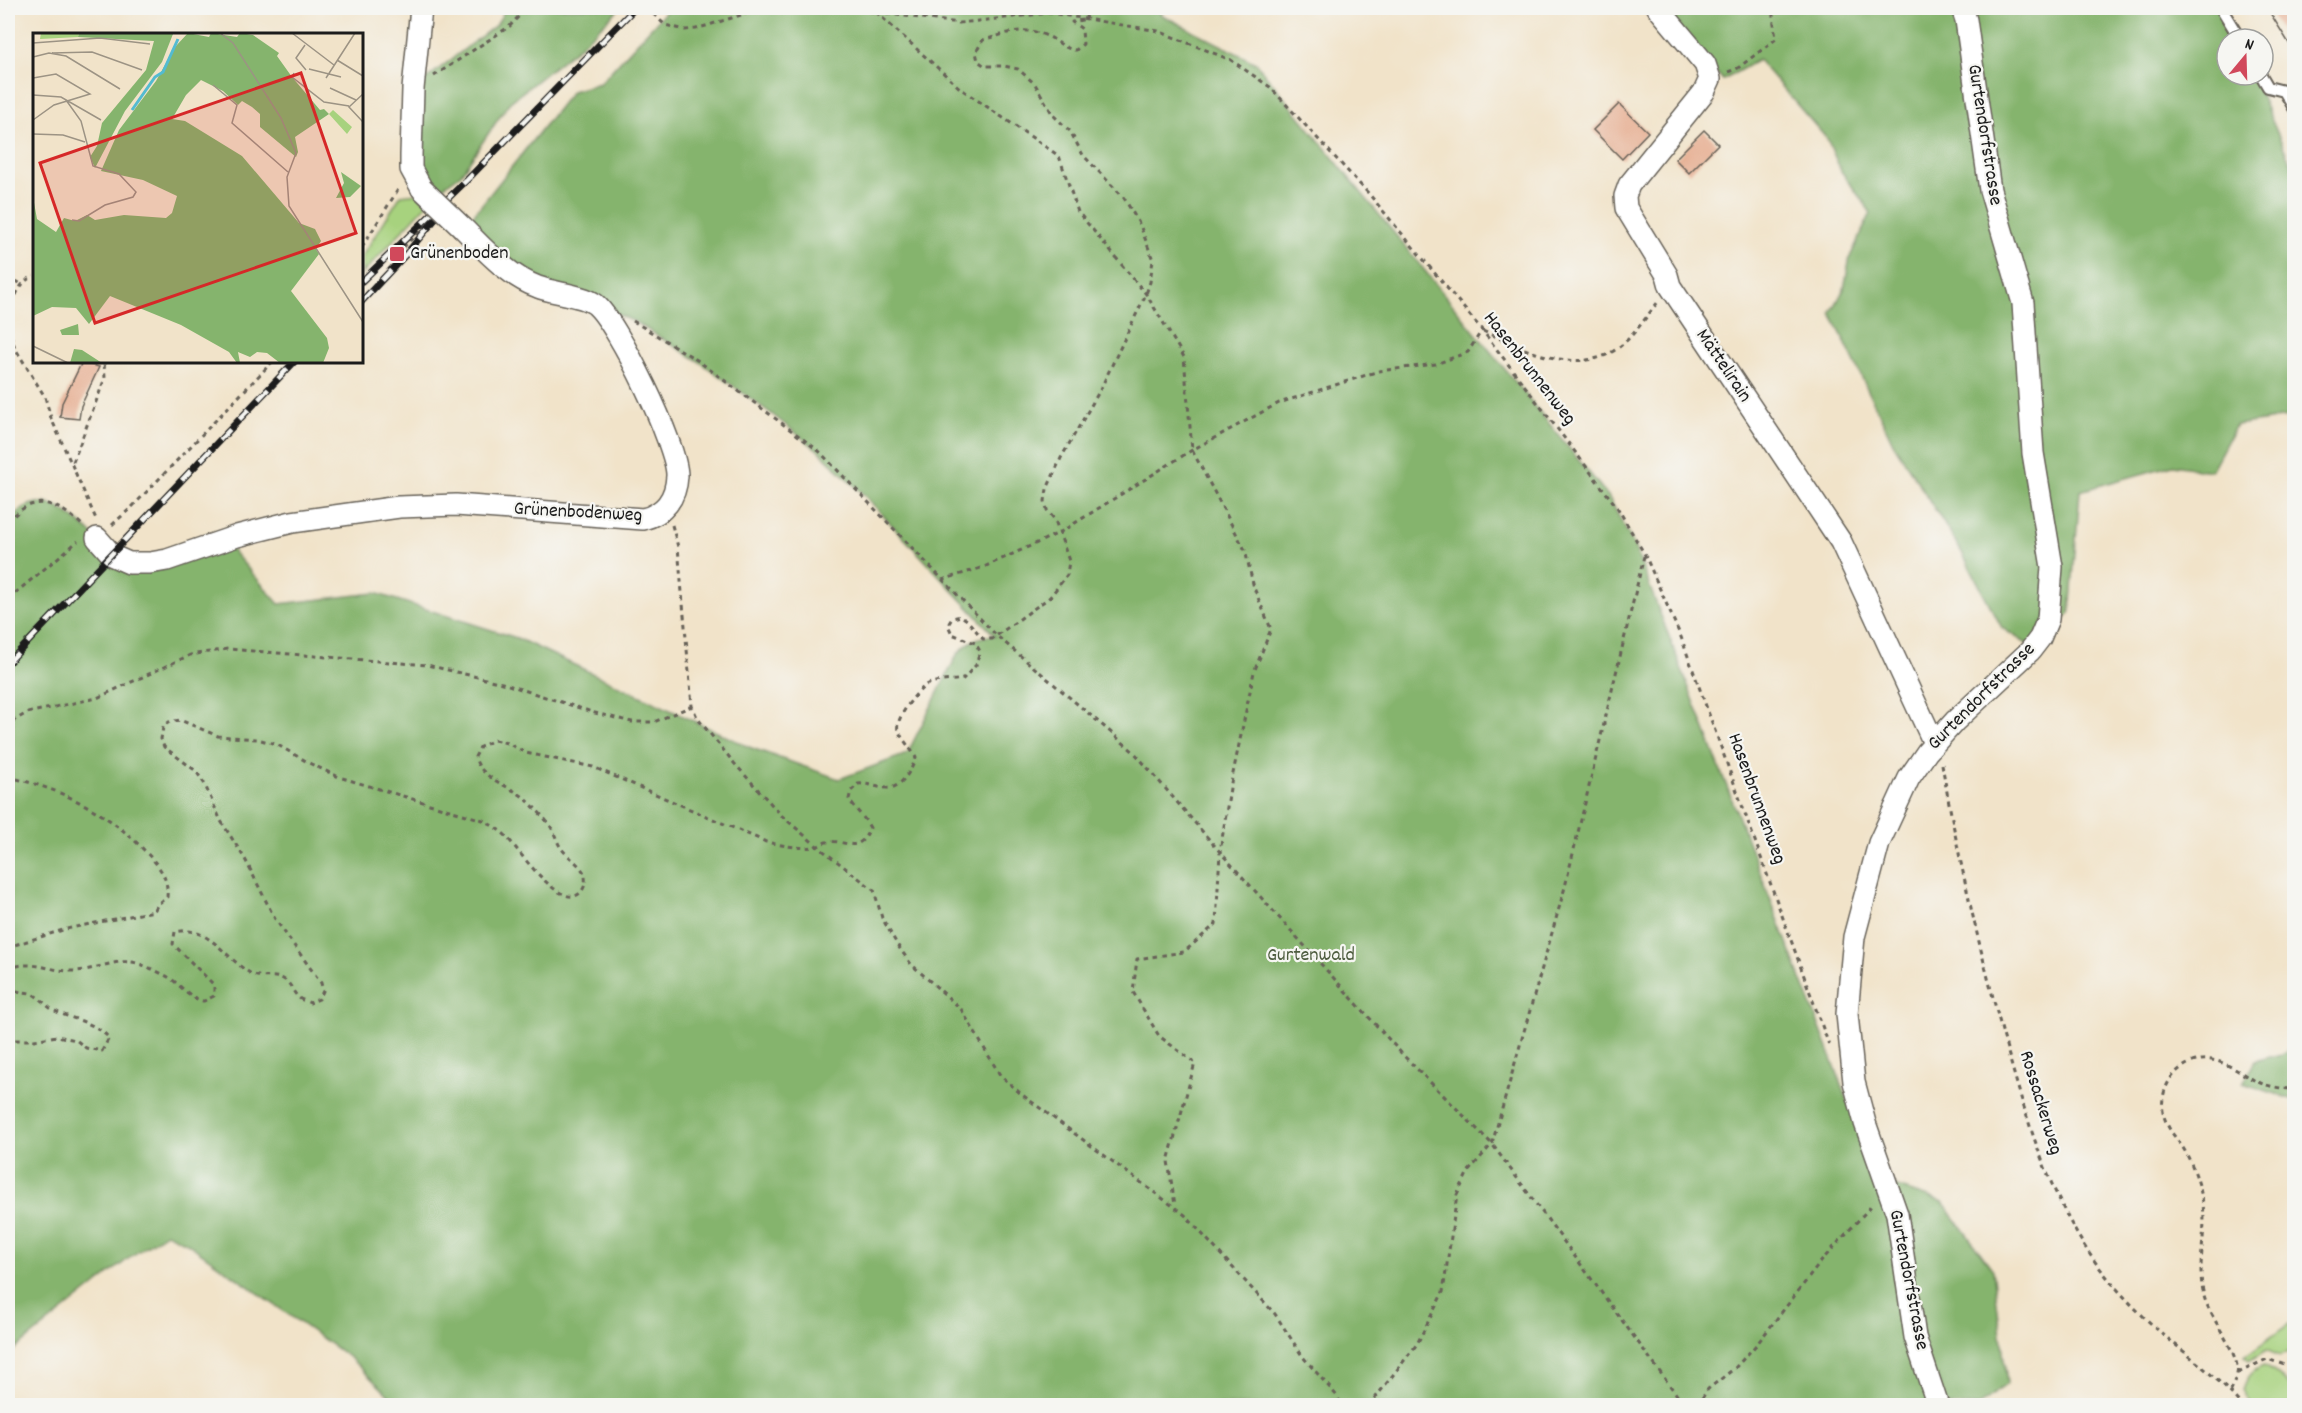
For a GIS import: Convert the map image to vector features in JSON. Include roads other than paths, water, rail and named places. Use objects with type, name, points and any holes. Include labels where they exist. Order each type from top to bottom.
[{"type":"street","name":"Grünenbodenweg","points":[[93,535],[113,556],[129,563],[150,563],[167,560],[277,526],[369,510],[456,505],[643,519],[660,513],[667,507],[675,487],[677,474],[669,443],[660,418],[625,347],[594,304],[540,288],[518,278],[493,258],[422,189],[411,169],[413,89],[421,8]]},
{"type":"street","name":"Mättelirain","points":[[1658,8],[1705,64],[1710,79],[1704,92],[1629,185],[1625,196],[1626,208],[1667,275],[1670,286],[1840,542],[1934,743]]},
{"type":"street","name":"Gurtendorfstrasse","points":[[1938,1406],[1915,1337],[1897,1214],[1865,1123],[1854,1082],[1847,1014],[1854,937],[1879,843],[1909,778],[1934,743],[2030,651],[2040,638],[2048,619],[2052,567],[2033,453],[2023,303],[1990,190],[1966,20],[1962,8]]},
{"type":"lane","points":[[2221,8],[2233,27]]},
{"type":"lane","points":[[2268,87],[2284,90],[2295,108]]},
{"type":"railway","points":[[363,280],[467,180],[635,8]]},
{"type":"railway","points":[[363,300],[437,217]]},
{"type":"railway","points":[[8,663],[293,363]]},
{"type":"place","name":"Grünenboden","points":[[397,254]]},
{"type":"park label","name":"Gurtenwald","points":[[1311,956]]}]
